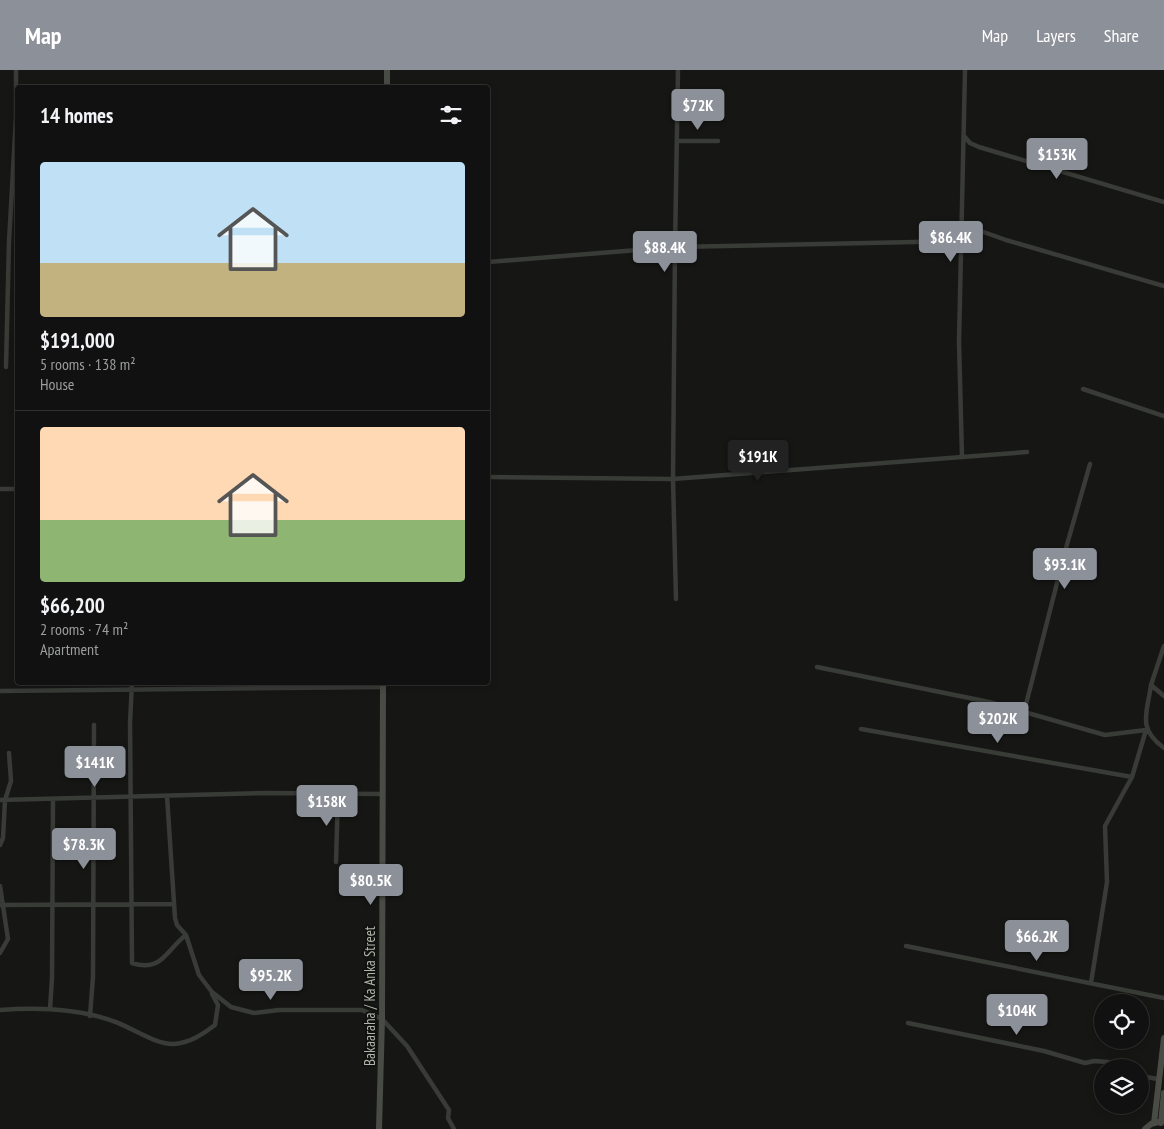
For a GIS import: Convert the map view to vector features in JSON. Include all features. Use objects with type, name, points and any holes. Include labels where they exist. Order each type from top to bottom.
[{"type":"street","points":[[16,70],[16,85]]},
{"type":"street","points":[[386,85],[387,70]]},
{"type":"street","points":[[676,599],[673,479],[678,70]]},
{"type":"street","points":[[962,457],[959,342],[965,70]]},
{"type":"street","points":[[6,367],[9,242],[15,135]]},
{"type":"street","points":[[964,136],[970,143],[979,147],[1164,202]]},
{"type":"street","points":[[678,141],[718,141]]},
{"type":"street","points":[[961,224],[1006,240],[1163,286],[1164,278]]},
{"type":"street","points":[[490,262],[675,247],[961,241]]},
{"type":"street","points":[[1083,389],[1164,416]]},
{"type":"street","points":[[490,477],[673,479],[1027,452]]},
{"type":"street","points":[[1024,712],[1066,548],[1090,464]]},
{"type":"street","points":[[0,489],[15,489]]},
{"type":"street","points":[[1091,983],[1107,882],[1105,826],[1132,777],[1146,730],[1154,668],[1164,646]]},
{"type":"street","points":[[817,667],[990,702],[1104,735],[1146,730]]},
{"type":"street","points":[[132,685],[130,723],[132,963],[144,967],[157,962],[170,954],[177,942],[186,935]]},
{"type":"street","points":[[0,691],[333,685]]},
{"type":"street","name":"Bakaaraha / Ka Anka Street","points":[[379,1129],[382,1019],[383,685]]},
{"type":"street","points":[[1151,685],[1164,696]]},
{"type":"street","points":[[90,1016],[94,725]]},
{"type":"street","points":[[861,728],[1132,777]]},
{"type":"street","points":[[1146,730],[1151,738],[1164,748]]},
{"type":"street","points":[[0,845],[3,800],[11,781],[9,753]]},
{"type":"street","points":[[336,862],[338,794]]},
{"type":"street","points":[[3,800],[382,794]]},
{"type":"street","points":[[0,1010],[30,1007],[50,1008],[113,1021],[173,1044],[196,1039],[215,1026],[218,1005],[212,992],[199,974],[186,935],[177,926],[167,796]]},
{"type":"street","points":[[50,1008],[52,978],[52,799]]},
{"type":"street","points":[[0,886],[8,939],[0,953]]},
{"type":"street","points":[[2,905],[93,906],[174,904]]},
{"type":"street","points":[[906,946],[1164,998]]},
{"type":"street","points":[[212,992],[231,1007],[254,1013],[279,1010],[362,1010],[382,1019],[407,1046],[428,1074],[449,1110],[448,1118],[454,1129]]},
{"type":"street","points":[[908,1023],[1044,1051],[1085,1063],[1094,1061]]},
{"type":"street","points":[[1160,1123],[1158,1079],[1164,1038]]},
{"type":"street","points":[[1149,1078],[1158,1079]]},
{"type":"street","points":[[1160,1123],[1164,1093]]},
{"type":"street","points":[[1145,1129],[1160,1123]]}]
